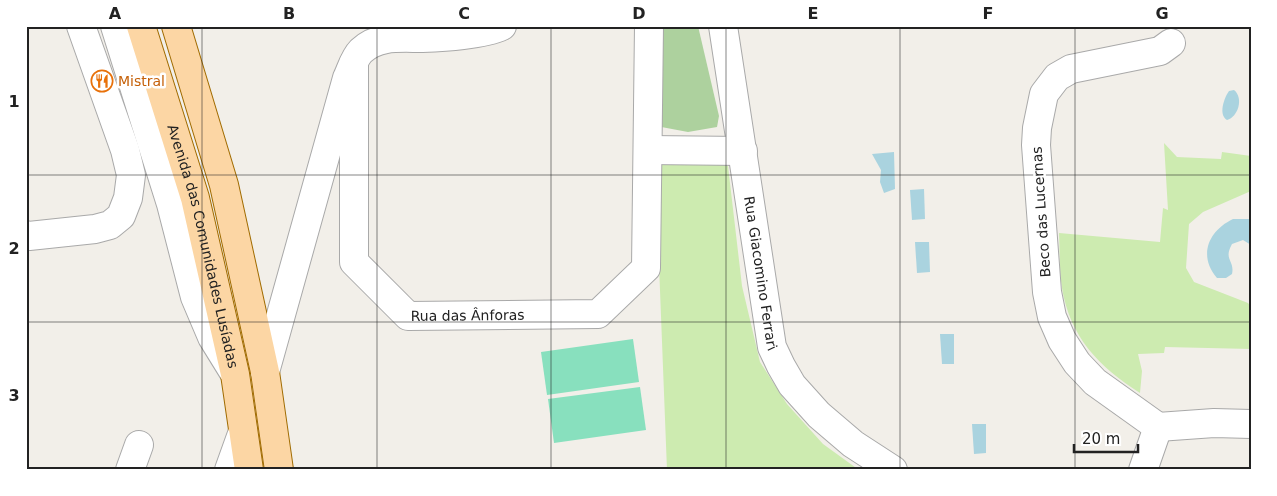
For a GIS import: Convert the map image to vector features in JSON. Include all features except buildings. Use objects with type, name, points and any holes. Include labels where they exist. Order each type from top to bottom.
[{"type":"main road","name":"Avenida das Comunidades Lusíadas","points":[[141,26],[195,198],[235,374],[249,470]]},
{"type":"main road","points":[[176,26],[224,185],[265,372],[279,470]]},
{"type":"street","points":[[26,235],[48,235],[110,225],[121,216],[128,198],[131,175],[125,150],[81,26]]},
{"type":"street","points":[[115,26],[171,204],[195,297],[212,337],[235,374]]},
{"type":"street","points":[[265,372],[347,78],[359,53],[371,43],[391,37],[423,38],[460,35],[502,26]]},
{"type":"street","name":"Rua das Ânforas","points":[[354,63],[354,262],[408,316],[598,314],[646,268],[648,26]]},
{"type":"street","name":"Rua Giacomino Ferrari","points":[[723,26],[772,347],[780,366],[792,385],[819,415],[853,444],[893,470]]},
{"type":"street","name":"Beco das Lucernas","points":[[1158,427],[1095,382],[1077,363],[1062,340],[1052,318],[1047,292],[1036,146],[1037,128],[1044,94],[1057,77],[1071,69],[1160,51],[1171,42]]},
{"type":"street","points":[[648,150],[742,150]]},
{"type":"street","points":[[1143,470],[1158,427],[1214,423],[1251,424]]},
{"type":"street","points":[[229,470],[243,431]]},
{"type":"green space","points":[[657,26],[698,26],[719,116],[717,127],[688,132],[656,126]]},
{"type":"green space","points":[[1164,143],[1177,157],[1221,159],[1222,152],[1251,156],[1251,191],[1203,212],[1189,224],[1186,268],[1194,282],[1248,303],[1251,307],[1251,349],[1165,347],[1164,353],[1138,354],[1142,371],[1140,393],[1099,361],[1079,336],[1066,306],[1062,288],[1059,233],[1160,242],[1163,208],[1168,210]]},
{"type":"green space","points":[[655,162],[714,162],[728,166],[742,286],[760,362],[787,404],[823,444],[859,470],[667,470]]},
{"type":"green space","points":[[633,339],[639,382],[547,395],[541,352]]},
{"type":"green space","points":[[640,387],[646,430],[554,443],[548,399]]},
{"type":"water","points":[[1234,90],[1239,98],[1238,107],[1234,115],[1227,120],[1224,118],[1222,110],[1229,91]]},
{"type":"water","points":[[894,152],[895,189],[884,193],[880,182],[881,170],[872,154]]},
{"type":"water","points":[[924,189],[925,219],[912,220],[910,190]]},
{"type":"water","points":[[1233,219],[1251,219],[1251,245],[1243,240],[1232,244],[1229,257],[1232,274],[1226,278],[1217,278],[1211,270],[1208,261],[1208,245],[1217,230]]},
{"type":"water","points":[[915,242],[929,242],[930,272],[917,273]]},
{"type":"water","points":[[940,334],[954,334],[954,364],[942,364]]},
{"type":"water","points":[[972,424],[986,424],[986,453],[974,454]]},
{"type":"place","name":"Mistral","points":[[102,81]]}]
